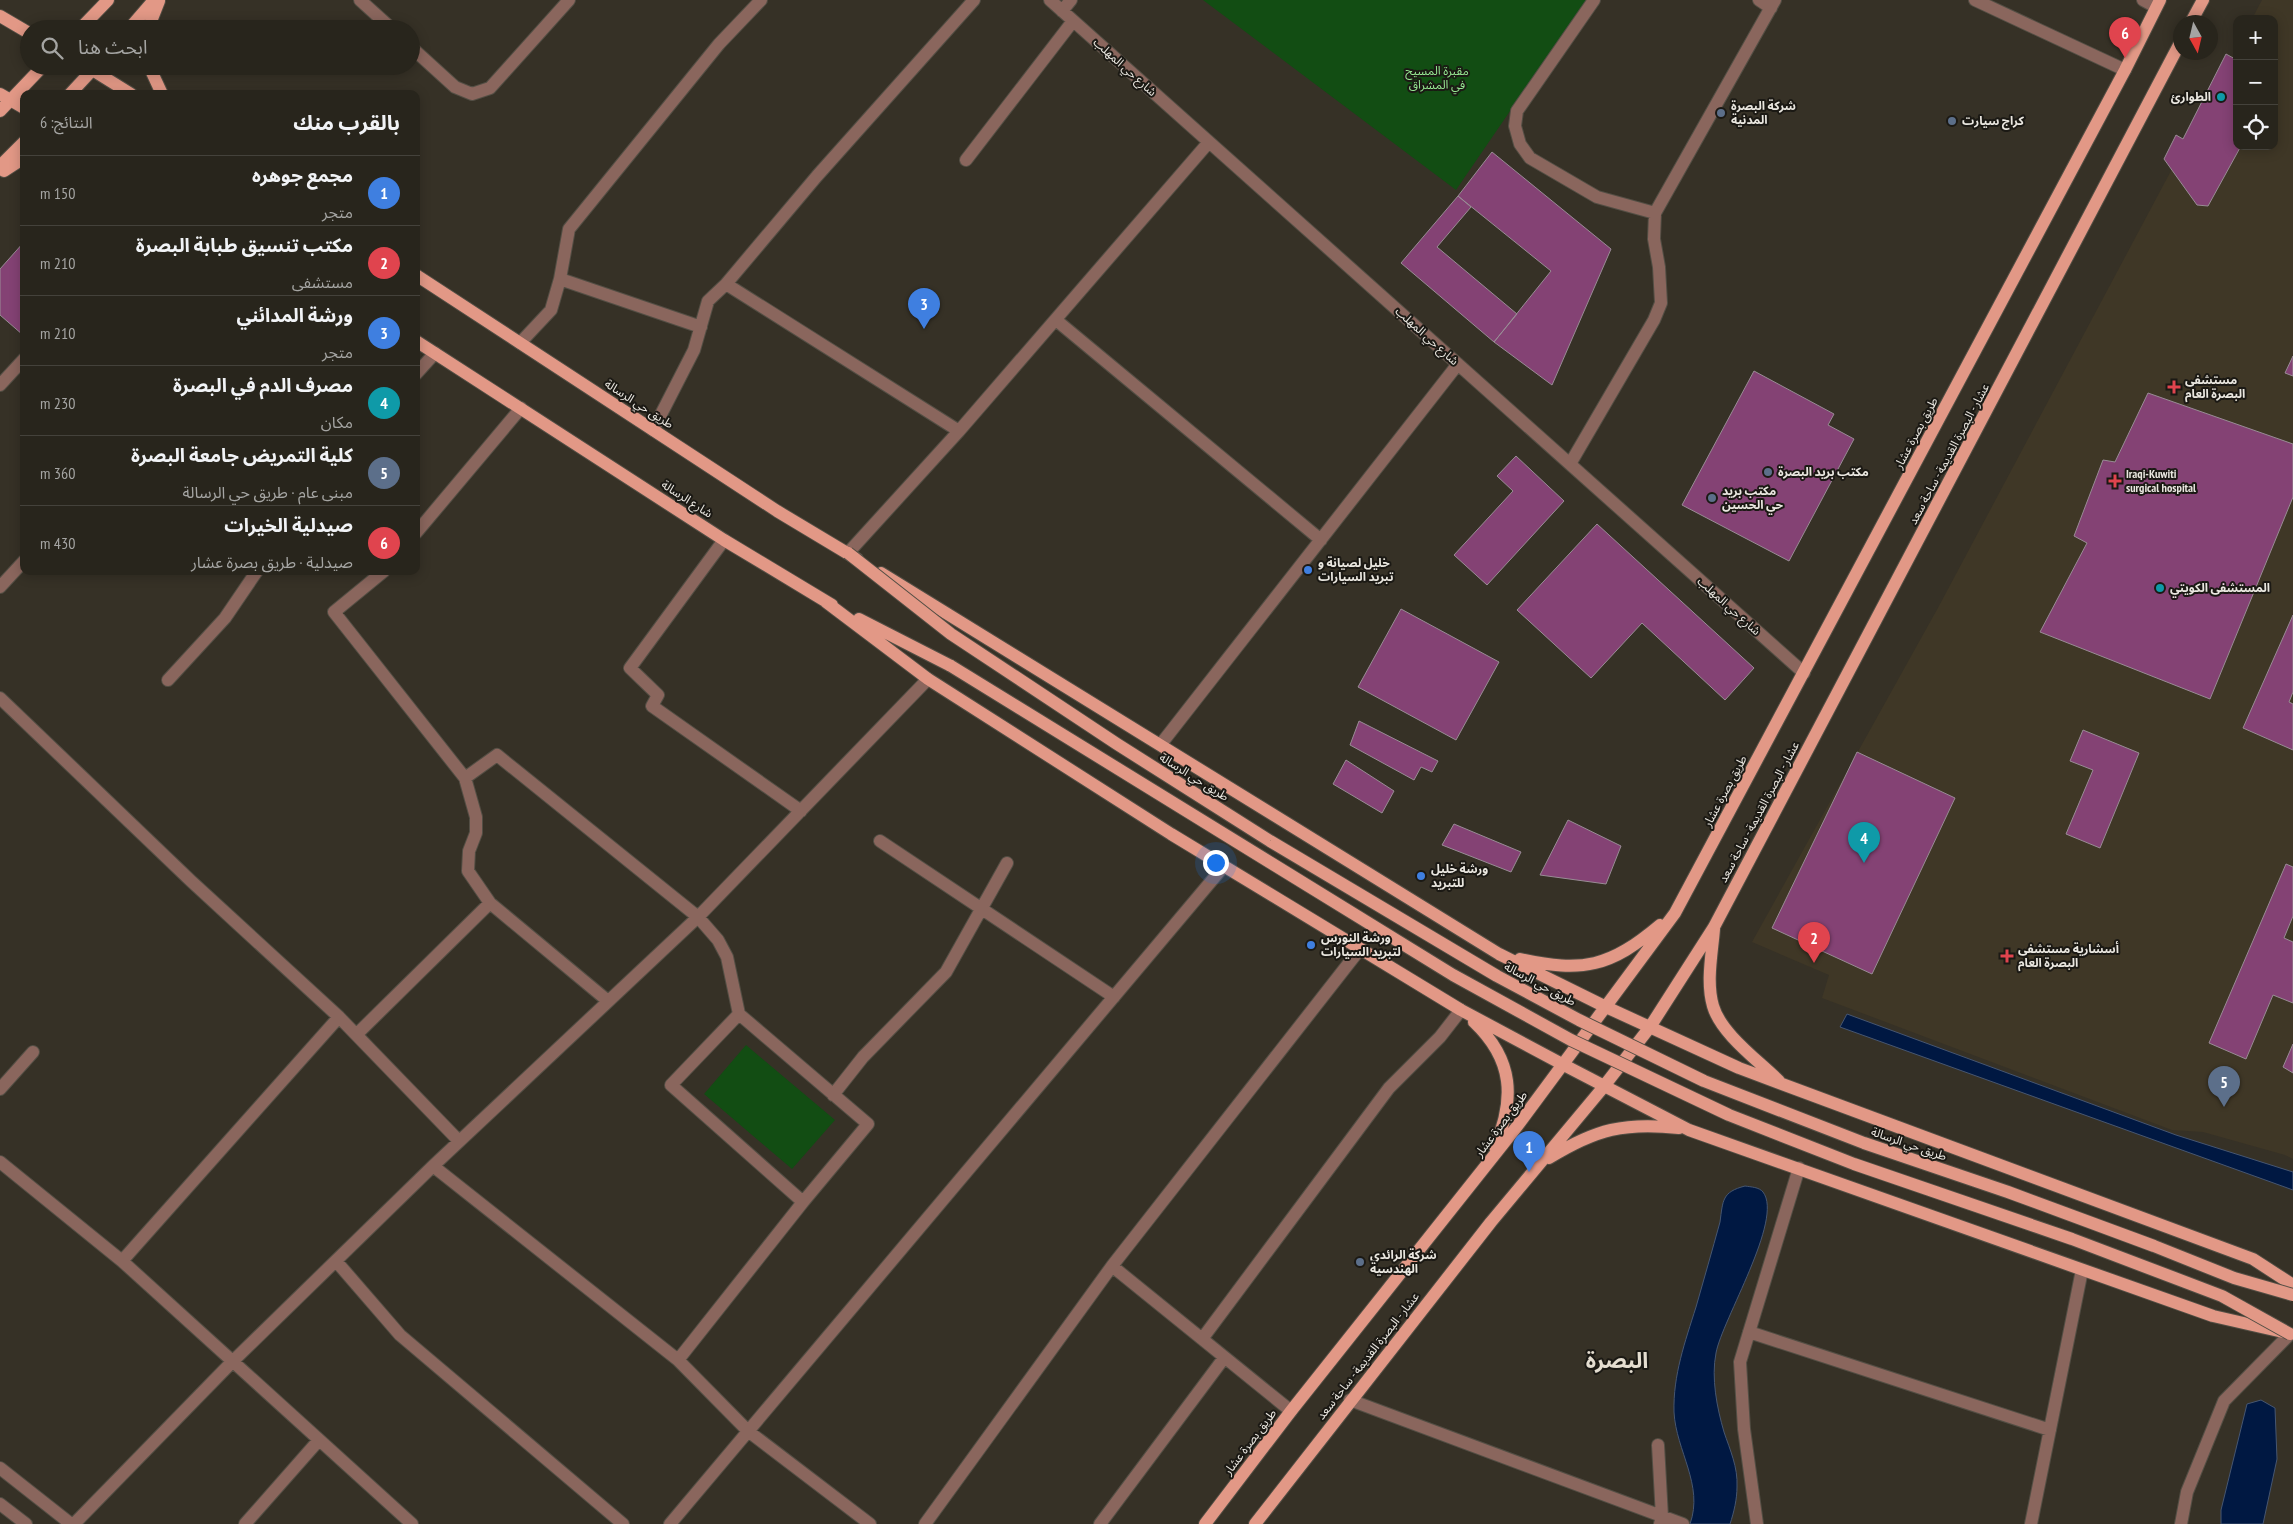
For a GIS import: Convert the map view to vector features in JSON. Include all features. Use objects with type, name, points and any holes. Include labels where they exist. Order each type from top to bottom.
[{"type":"main road","points":[[89,20],[108,0]]},
{"type":"main road","points":[[137,20],[154,0]]},
{"type":"main road","points":[[152,20],[160,0]]},
{"type":"main road","points":[[2195,15],[2203,0]]},
{"type":"main road","name":"طريق بصرة عشار","points":[[1205,1524],[1291,1411],[1490,1161],[1676,912],[2125,70],[2158,4]]},
{"type":"main road","points":[[0,16],[20,28]]},
{"type":"main road","name":"عشار - البصرة القديمة - ساحة سعد","points":[[1256,1524],[1350,1400],[1650,1027],[1714,927],[2173,56]]},
{"type":"main road","points":[[0,111],[5,97],[32,75]]},
{"type":"main road","points":[[73,90],[85,75]]},
{"type":"main road","points":[[104,75],[125,90]]},
{"type":"main road","points":[[153,75],[160,90]]},
{"type":"main road","points":[[5,97],[20,106]]},
{"type":"main road","points":[[0,166],[20,146]]},
{"type":"main road","points":[[0,174],[20,161]]},
{"type":"main road","name":"طريق حي الرسالة","points":[[420,278],[777,511],[1161,744],[1394,891],[1499,954],[1606,1007],[1739,1068],[2244,1256],[2293,1285]]},
{"type":"main road","name":"شارع الرسالة","points":[[420,344],[724,540],[826,602],[951,666],[1453,975],[1570,1040],[1729,1115],[1854,1164],[2072,1239],[2222,1296],[2292,1335]]},
{"type":"main road","name":"طريق حي الرسالة","points":[[848,554],[951,634],[1124,749],[1270,841],[1497,976],[1579,1020],[1704,1081],[1864,1143],[2008,1192],[2234,1278],[2293,1295]]},
{"type":"main road","points":[[826,602],[928,679],[1224,866],[1461,1010],[1689,1130],[2213,1316],[2292,1335]]},
{"type":"main road","points":[[1499,954],[1558,966],[1591,964],[1623,952],[1651,933],[1676,912]]},
{"type":"main road","points":[[1714,927],[1710,972],[1713,1006],[1722,1024],[1783,1084]]},
{"type":"main road","points":[[1461,1010],[1493,1042],[1504,1066],[1508,1100],[1506,1120],[1490,1161]]},
{"type":"main road","points":[[1540,1164],[1572,1144],[1611,1129],[1651,1125],[1689,1130]]},
{"type":"street","points":[[360,0],[382,20]]},
{"type":"street","points":[[520,343],[551,310],[560,279],[569,229],[719,44],[761,0]]},
{"type":"street","points":[[654,430],[694,350],[708,301],[726,284],[817,176],[974,0]]},
{"type":"street","name":"شارع حي المهلب","points":[[1050,0],[1804,673]]},
{"type":"street","points":[[1062,11],[1072,0]]},
{"type":"street","points":[[1594,0],[1516,111],[1515,126],[1520,144],[1530,158],[1597,197],[1655,213]]},
{"type":"street","points":[[1570,464],[1654,320],[1660,303],[1659,267],[1654,238],[1655,213],[1773,4],[1759,0]]},
{"type":"street","points":[[1975,0],[2125,70]]},
{"type":"street","points":[[2143,0],[2158,4]]},
{"type":"street","points":[[420,55],[455,87],[472,94],[490,88],[564,2]]},
{"type":"street","points":[[966,160],[1073,21]]},
{"type":"street","points":[[848,554],[959,431],[1209,142]]},
{"type":"street","points":[[560,279],[701,327]]},
{"type":"street","points":[[726,284],[959,431]]},
{"type":"street","points":[[1056,320],[1321,540]]},
{"type":"street","points":[[420,370],[435,353]]},
{"type":"street","points":[[1161,744],[1458,364]]},
{"type":"street","points":[[0,384],[20,365]]},
{"type":"street","points":[[420,529],[521,408]]},
{"type":"street","points":[[724,540],[630,668],[658,695],[652,706],[800,811]]},
{"type":"street","points":[[0,587],[20,565]]},
{"type":"street","points":[[168,680],[225,618],[254,575]]},
{"type":"street","points":[[379,575],[334,612],[466,778],[476,817],[476,833],[469,851],[468,871],[490,903],[608,1001]]},
{"type":"street","points":[[0,1468],[73,1524],[232,1362],[433,1166],[698,917],[928,679]]},
{"type":"street","points":[[0,698],[191,881],[357,1034],[459,1141]]},
{"type":"street","points":[[466,778],[497,755],[698,917],[718,940],[727,957],[738,1014],[868,1124],[803,1202],[678,1360]]},
{"type":"street","points":[[880,842],[1114,997]]},
{"type":"street","points":[[833,1094],[863,1057],[946,972],[1007,863]]},
{"type":"street","points":[[670,1524],[1224,866]]},
{"type":"street","points":[[357,1034],[490,903]]},
{"type":"street","points":[[925,1524],[1112,1266],[1360,949]]},
{"type":"street","points":[[1202,1339],[1389,1088],[1440,1037],[1461,1010]]},
{"type":"street","points":[[738,1014],[671,1085],[803,1202]]},
{"type":"street","points":[[122,1261],[339,1017]]},
{"type":"street","points":[[0,1088],[33,1052]]},
{"type":"street","points":[[0,1162],[122,1261],[412,1524]]},
{"type":"street","points":[[433,1166],[678,1360],[748,1431],[870,1524]]},
{"type":"street","points":[[1757,1524],[1744,1429],[1740,1362],[1800,1168]]},
{"type":"street","points":[[336,1261],[400,1335],[623,1524]]},
{"type":"street","points":[[1112,1266],[1291,1411]]},
{"type":"street","points":[[2031,1524],[2082,1270]]},
{"type":"street","points":[[1749,1332],[2050,1430]]},
{"type":"street","points":[[2181,1524],[2187,1492],[2224,1401],[2292,1335]]},
{"type":"street","points":[[1100,1524],[1224,1358]]},
{"type":"street","points":[[1350,1400],[1661,1521],[1681,1523]]},
{"type":"street","points":[[245,1524],[319,1440]]},
{"type":"street","points":[[1658,1445],[1661,1521]]},
{"type":"street","points":[[0,1504],[26,1524]]},
{"type":"shaded area","name":"مستشفى البصرة العام","points":[[2262,0],[2293,0],[2293,1159],[2285,1155],[2203,1132],[2172,1130],[1822,998],[1829,975],[1752,942],[1939,606],[2233,55],[2233,150],[2278,150],[2278,15],[2254,15]]},
{"type":"green space","name":"مقبرة المسيح في المشراق","points":[[1203,0],[1586,0],[1456,190]]},
{"type":"green space","points":[[746,1045],[835,1120],[792,1169],[704,1094]]},
{"type":"water","points":[[1847,1014],[2176,1135],[2293,1172],[2293,1190],[1840,1027]]},
{"type":"water","points":[[1745,1186],[1757,1188],[1763,1192],[1767,1205],[1765,1224],[1750,1270],[1721,1338],[1716,1353],[1714,1373],[1719,1413],[1736,1472],[1736,1501],[1730,1524],[1690,1524],[1694,1496],[1692,1482],[1676,1426],[1674,1412],[1675,1385],[1684,1346],[1720,1222],[1723,1203],[1728,1194],[1737,1188]]},
{"type":"water","points":[[2261,1400],[2275,1408],[2277,1459],[2263,1524],[2221,1524],[2221,1510],[2247,1404]]},
{"type":"building","name":"الطوارئ","points":[[2226,54],[2233,58],[2233,150],[2239,150],[2208,206],[2197,205],[2164,159],[2176,135],[2183,139]]},
{"type":"building","points":[[1492,152],[1611,249],[1552,385],[1494,342],[1551,271],[1458,196]]},
{"type":"building","points":[[1458,196],[1471,207],[1437,247],[1517,314],[1494,342],[1401,263]]},
{"type":"building","points":[[20,246],[20,332],[0,315],[0,269]]},
{"type":"building","points":[[2293,356],[2293,376],[2285,373]]},
{"type":"building","name":"مكتب بريد البصرة","points":[[1754,371],[1834,414],[1828,425],[1854,439],[1789,561],[1682,505]]},
{"type":"building","name":"المستشفى الكويتي","points":[[2148,393],[2293,444],[2293,497],[2210,699],[2040,632],[2087,543],[2074,536],[2103,460],[2115,462]]},
{"type":"building","points":[[1516,456],[1564,501],[1487,585],[1454,555],[1513,491],[1497,476]]},
{"type":"building","points":[[1597,524],[1754,668],[1725,700],[1642,623],[1591,678],[1517,610]]},
{"type":"building","points":[[1401,609],[1499,662],[1456,740],[1358,687]]},
{"type":"building","points":[[2293,615],[2293,692],[2289,702],[2293,704],[2293,750],[2243,728]]},
{"type":"building","points":[[1359,721],[1438,761],[1432,772],[1421,767],[1414,780],[1350,745]]},
{"type":"building","points":[[2083,730],[2139,753],[2100,848],[2066,834],[2093,770],[2070,761]]},
{"type":"building","points":[[1857,752],[1955,798],[1872,974],[1772,928]]},
{"type":"building","points":[[1346,760],[1394,791],[1382,813],[1333,784]]},
{"type":"building","points":[[1568,820],[1621,846],[1606,884],[1540,875]]},
{"type":"building","points":[[1454,824],[1521,852],[1511,872],[1442,845]]},
{"type":"building","points":[[2286,864],[2293,867],[2293,916],[2284,938],[2293,942],[2293,1003],[2273,995],[2246,1059],[2209,1043]]},
{"type":"building","points":[[2293,1044],[2293,1073],[2283,1067]]},
{"type":"place","name":"صيدلية الخيرات","points":[[2125,58]]},
{"type":"place","name":"الطوارئ","points":[[2221,97]]},
{"type":"place","name":"شركة البصرة المدنية","points":[[1721,113]]},
{"type":"place","name":"كراج سيارت","points":[[1952,121]]},
{"type":"place","name":"ورشة المدائني","points":[[924,329]]},
{"type":"place","name":"مستشفى البصرة العام","points":[[2174,387]]},
{"type":"place","name":"مكتب بريد البصرة","points":[[1768,472]]},
{"type":"place","name":"Iraqi-Kuwiti surgical hospital","points":[[2115,481]]},
{"type":"place","name":"مكتب بريد حي الحسين","points":[[1712,498]]},
{"type":"place","name":"خليل لصيانة و تبريد السيارات","points":[[1308,570]]},
{"type":"place","name":"المستشفى الكويتي","points":[[2160,588]]},
{"type":"place","name":"مصرف الدم في البصرة","points":[[1864,863]]},
{"type":"place","name":"ورشة خليل للتبريد","points":[[1421,876]]},
{"type":"place","name":"ورشة النورس لتبريد السيارات","points":[[1311,945]]},
{"type":"place","name":"أسشارية مستشفى البصرة العام","points":[[2007,956]]},
{"type":"place","name":"مكتب تنسيق طبابة البصرة","points":[[1814,963]]},
{"type":"place","name":"كلية التمريض جامعة البصرة","points":[[2224,1107]]},
{"type":"place","name":"مجمع جوهره","points":[[1529,1172]]},
{"type":"place","name":"شركة الرائدي الهندسية","points":[[1360,1262]]},
{"type":"district","name":"البصرة","points":[[1617,1360]]}]
